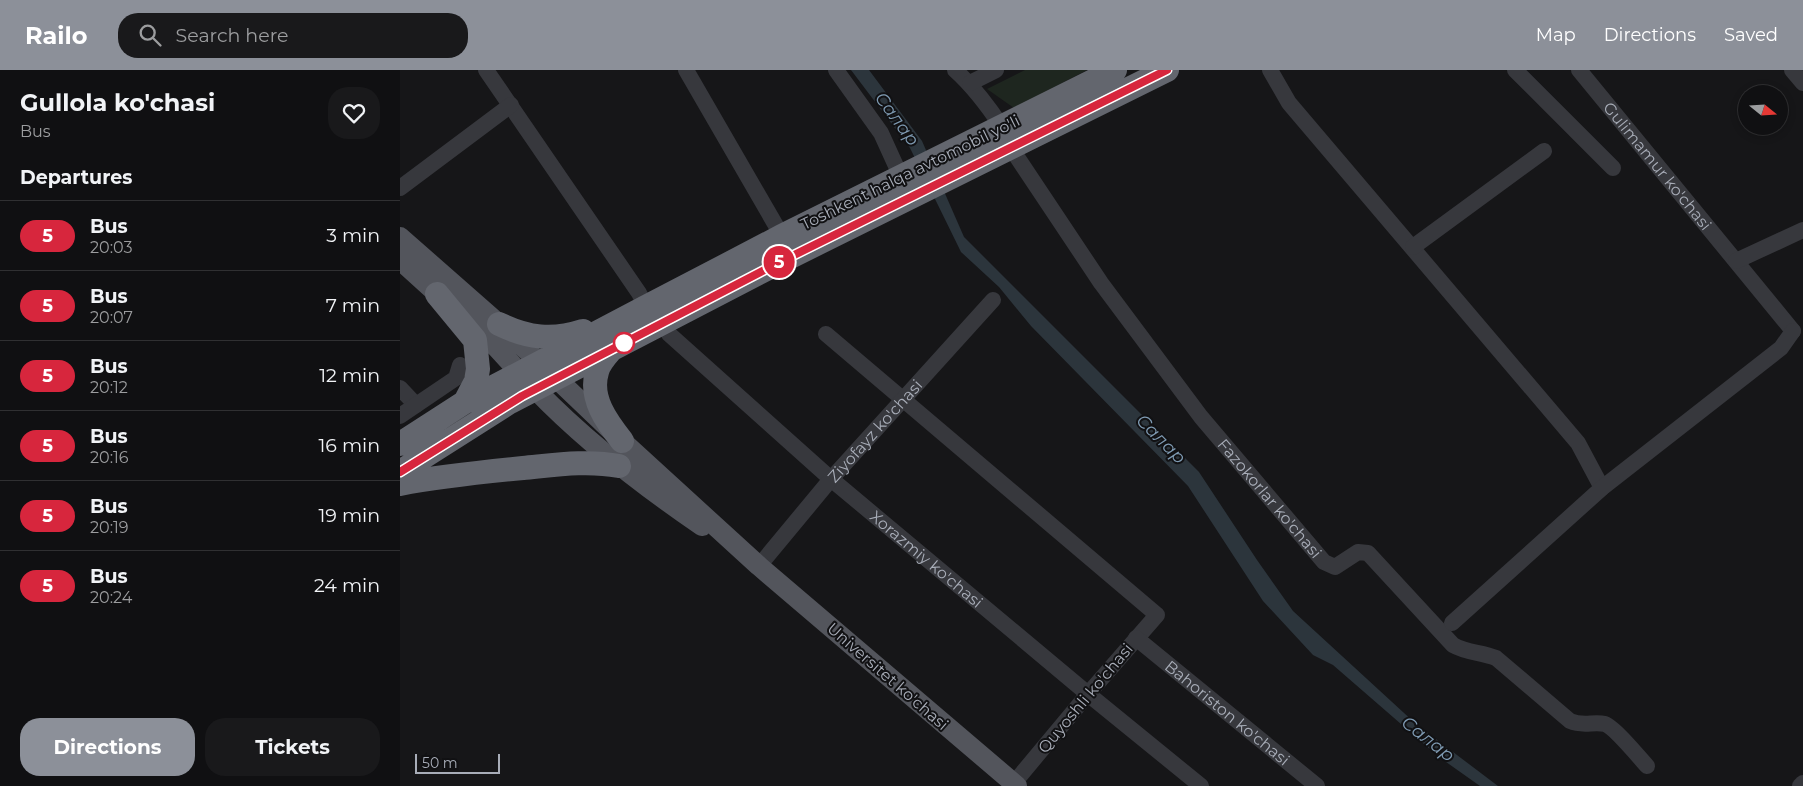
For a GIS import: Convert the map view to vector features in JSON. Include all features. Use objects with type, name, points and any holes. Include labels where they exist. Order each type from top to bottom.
[{"type":"highway","name":"Toshkent halqa avtomobil yo'li","points":[[538,376],[612,349],[654,315],[782,236],[949,166],[1006,137],[1167,70]]},
{"type":"highway","name":"Toshkent halqa avtomobil yo'li","points":[[1006,137],[1101,73]]},
{"type":"highway","name":"Toshkent halqa avtomobil yo'li","points":[[538,376],[618,321],[654,315],[774,265],[911,181]]},
{"type":"highway","points":[[437,294],[476,340],[478,369],[474,386],[465,402]]},
{"type":"highway","points":[[499,324],[515,332],[549,338],[575,334],[618,321]]},
{"type":"highway","points":[[612,349],[597,371],[595,381],[602,415],[622,441]]},
{"type":"highway","points":[[400,444],[465,402],[538,376]]},
{"type":"highway","points":[[400,472],[510,402],[538,376]]},
{"type":"highway","points":[[400,484],[446,476],[578,463],[602,463],[619,466]]},
{"type":"main road","points":[[400,237],[499,324],[538,376]]},
{"type":"main road","points":[[400,260],[496,348],[538,376]]},
{"type":"main road","name":"Universitet ko'chasi","points":[[538,376],[622,441],[759,566],[1015,785]]},
{"type":"main road","name":"Universitet ko'chasi","points":[[538,376],[555,410],[619,466],[675,508],[759,566]]},
{"type":"street","name":"Xorazmiy ko'chasi","points":[[486,70],[578,206],[669,334],[831,479],[1201,786]]},
{"type":"street","points":[[686,70],[782,236]]},
{"type":"street","points":[[836,70],[881,133],[911,181]]},
{"type":"street","points":[[955,70],[970,83],[984,101],[1006,137]]},
{"type":"street","points":[[970,83],[996,70]]},
{"type":"street","points":[[1270,70],[1289,103],[1578,443],[1602,488]]},
{"type":"street","points":[[1515,70],[1613,168]]},
{"type":"street","name":"Gulimamur ko'chasi","points":[[1579,70],[1736,261],[1798,329]]},
{"type":"street","points":[[1792,70],[1803,83]]},
{"type":"street","points":[[400,188],[511,105]]},
{"type":"street","name":"Fazokorlar ko'chasi","points":[[1006,137],[1101,283],[1201,416],[1324,562],[1335,567],[1358,552],[1368,553],[1453,645],[1463,651],[1483,653],[1496,658],[1570,721],[1583,725],[1596,723],[1610,726],[1647,766]]},
{"type":"street","points":[[1413,247],[1544,151]]},
{"type":"street","points":[[1736,261],[1803,230]]},
{"type":"street","name":"Ziyofayz ko'chasi","points":[[759,566],[831,479],[993,300]]},
{"type":"street","points":[[1452,623],[1602,488],[1781,348],[1798,329]]},
{"type":"street","points":[[826,334],[903,400]]},
{"type":"street","points":[[400,416],[456,378],[460,365]]},
{"type":"street","points":[[400,388],[416,405]]},
{"type":"street","name":"Quyoshli ko'chasi","points":[[903,400],[1157,615],[1088,694],[1015,785]]},
{"type":"street","name":"Bahoriston ko'chasi","points":[[1136,638],[1318,786]]},
{"type":"street","points":[[1800,786],[1803,783]]},
{"type":"shaded area","points":[[1025,70],[1087,70],[1014,108],[987,89]]},
{"type":"water","name":"Салар","points":[[851,70],[869,70],[922,141],[964,237],[1199,472],[1293,611],[1416,724],[1498,786],[1480,786],[1439,757],[1333,665],[1313,655],[1263,601],[1188,486],[1031,326],[999,287],[961,252],[910,148]]},
{"type":"bus line","name":"5","points":[[400,472],[510,402],[774,265],[1167,70]]}]
